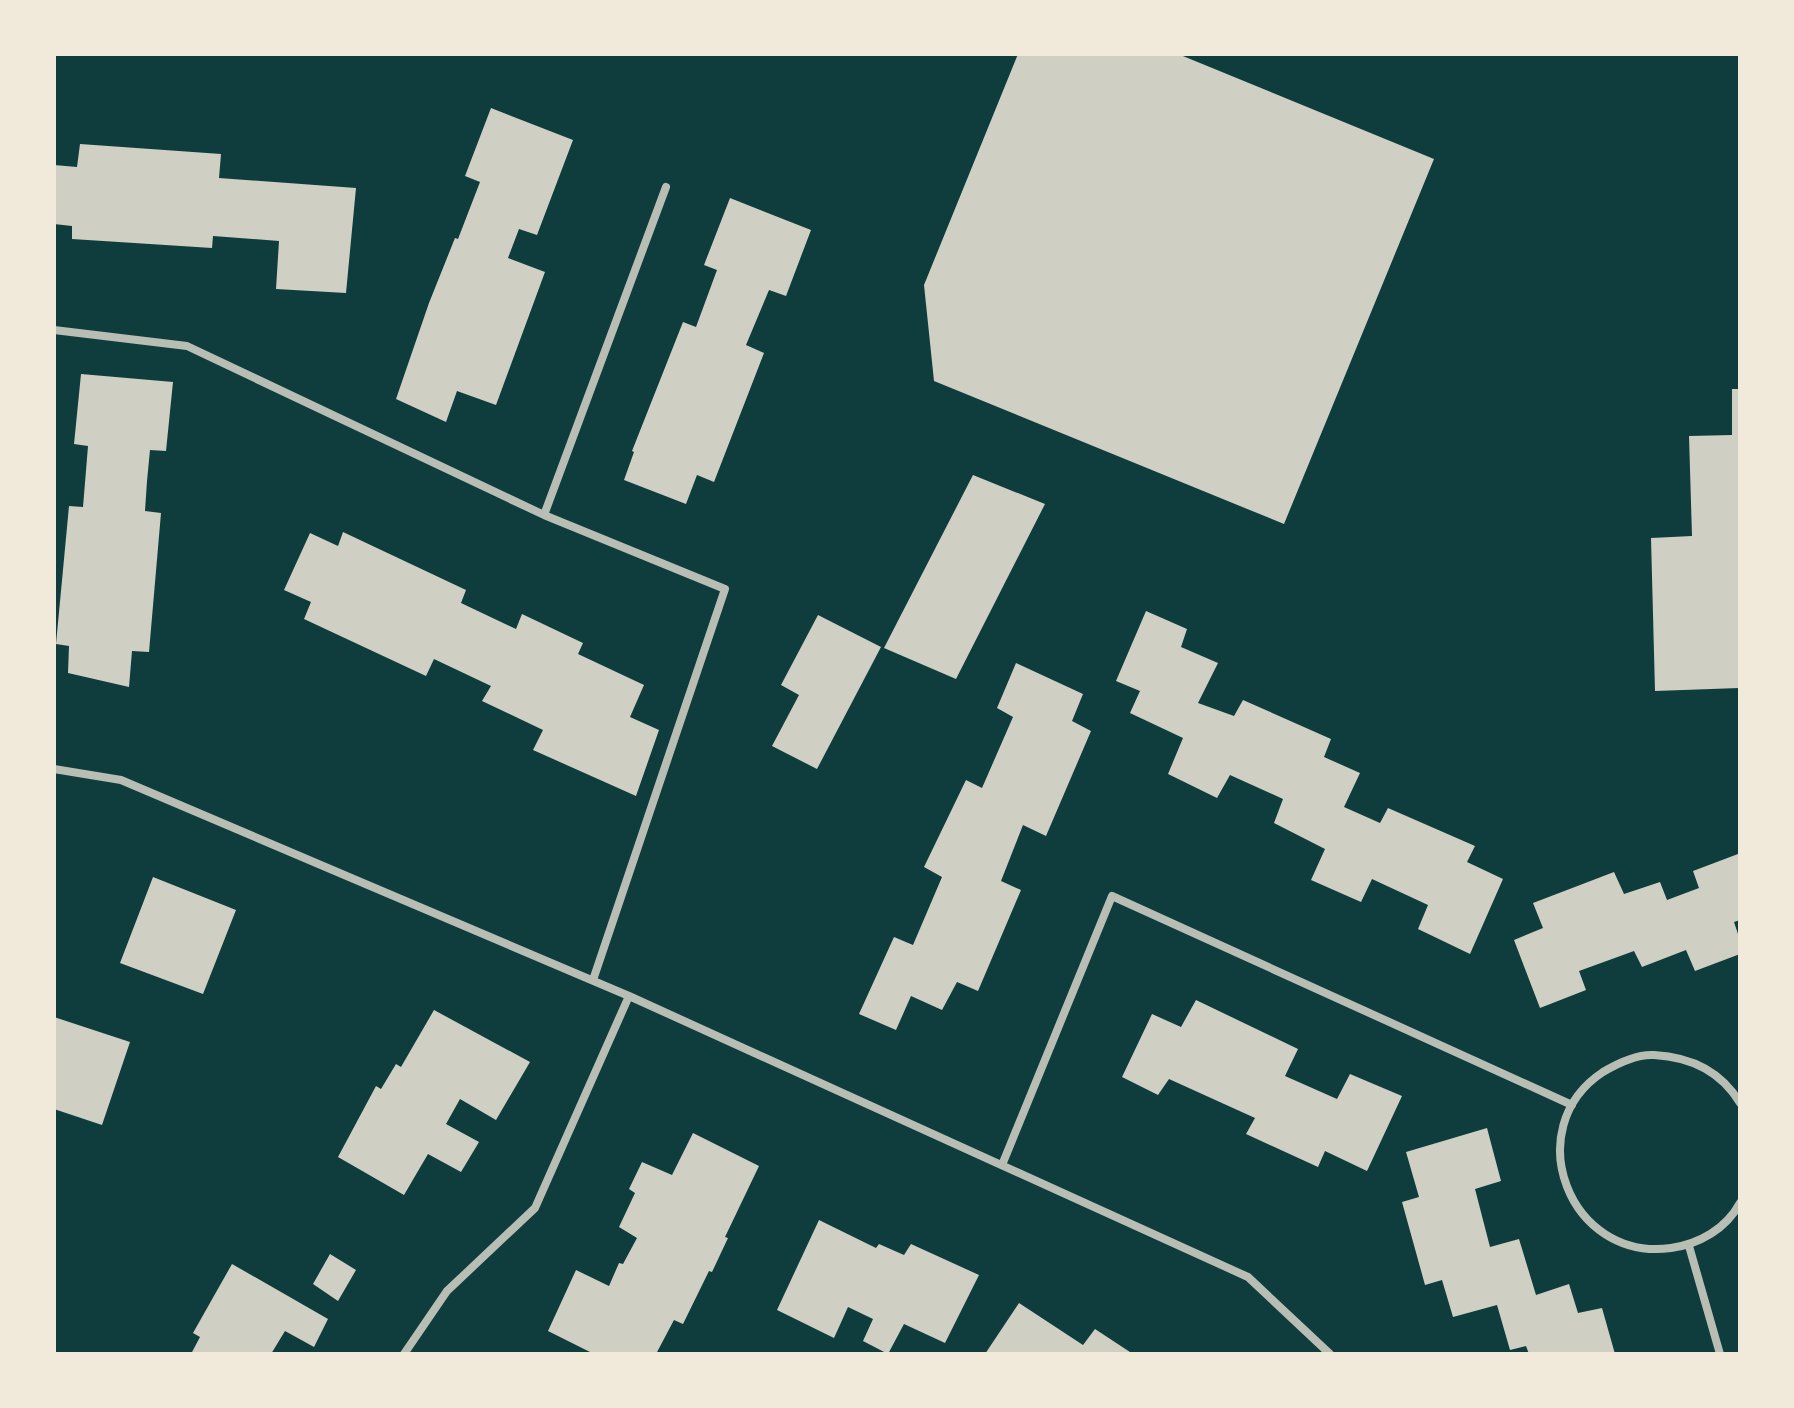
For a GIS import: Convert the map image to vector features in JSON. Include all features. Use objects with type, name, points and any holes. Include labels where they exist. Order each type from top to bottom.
[{"type":"street","points":[[544,515],[666,187]]},
{"type":"street","points":[[54,330],[187,346],[544,515],[725,589],[593,980]]},
{"type":"street","points":[[54,769],[121,780],[593,980],[1248,1277],[1330,1354]]},
{"type":"street","points":[[1002,1165],[1112,896],[1572,1105]]},
{"type":"street","points":[[404,1354],[447,1291],[535,1208],[629,996]]},
{"type":"street","points":[[1740,1103],[1733,1090],[1709,1069],[1680,1057],[1649,1055],[1618,1063],[1592,1080],[1572,1105],[1561,1136],[1561,1170],[1572,1201],[1594,1227],[1623,1244],[1655,1250],[1689,1246],[1717,1231],[1740,1203]]},
{"type":"street","points":[[1689,1246],[1720,1354]]},
{"type":"building","points":[[1018,54],[1178,54],[1434,159],[1284,524],[934,381],[924,285]]},
{"type":"building","points":[[491,108],[573,140],[537,235],[519,229],[508,258],[545,272],[496,405],[457,391],[446,422],[396,399],[429,303],[480,182],[465,176]]},
{"type":"building","points":[[80,144],[221,154],[219,178],[356,188],[346,293],[276,289],[279,241],[213,236],[212,248],[72,239],[72,226],[54,224],[54,165],[77,167]]},
{"type":"building","points":[[730,198],[811,230],[786,296],[769,290],[746,345],[764,353],[714,482],[697,475],[686,504],[624,480],[632,451],[683,322],[696,327],[717,270],[704,265]]},
{"type":"building","points":[[81,374],[173,382],[166,451],[150,450],[147,481],[145,511],[161,513],[149,652],[132,651],[129,687],[68,673],[69,646],[56,644],[69,506],[83,507],[88,446],[74,444]]},
{"type":"building","points":[[1732,389],[1740,389],[1739,688],[1655,691],[1651,538],[1692,536],[1689,436],[1732,435]]},
{"type":"building","points":[[973,475],[1045,504],[956,679],[884,648]]},
{"type":"building","points":[[343,532],[466,590],[461,603],[516,629],[522,614],[583,643],[578,654],[644,685],[630,717],[659,730],[636,796],[533,750],[543,730],[482,701],[491,686],[434,659],[426,676],[304,619],[311,602],[284,590],[310,533],[338,546]]},
{"type":"building","points":[[1146,611],[1187,629],[1181,647],[1218,663],[1198,703],[1234,716],[1243,700],[1331,739],[1324,757],[1360,773],[1344,807],[1380,823],[1388,808],[1475,846],[1467,862],[1503,879],[1470,954],[1418,929],[1428,905],[1372,879],[1361,902],[1311,880],[1325,849],[1274,823],[1283,799],[1230,775],[1217,798],[1168,774],[1183,738],[1130,713],[1140,691],[1116,681]]},
{"type":"building","points":[[818,615],[881,647],[817,769],[772,746],[799,695],[781,685]]},
{"type":"building","points":[[1016,663],[1083,694],[1072,721],[1091,731],[1046,836],[1023,825],[1001,881],[1021,890],[978,991],[957,982],[942,1010],[911,996],[896,1030],[859,1014],[894,937],[913,945],[942,877],[924,867],[966,780],[982,788],[1013,717],[997,708]]},
{"type":"building","points":[[1738,854],[1740,920],[1734,922],[1740,940],[1740,954],[1695,971],[1686,950],[1642,967],[1634,951],[1579,971],[1586,990],[1540,1008],[1514,940],[1543,928],[1533,903],[1614,872],[1624,894],[1660,882],[1667,900],[1699,888],[1693,871]]},
{"type":"building","points":[[153,877],[236,910],[203,994],[120,963]]},
{"type":"building","points":[[1196,1000],[1298,1049],[1285,1076],[1337,1099],[1350,1074],[1402,1096],[1367,1171],[1325,1151],[1318,1167],[1246,1134],[1255,1118],[1169,1079],[1158,1095],[1122,1077],[1152,1014],[1181,1027]]},
{"type":"building","points":[[434,1010],[530,1062],[496,1120],[460,1099],[446,1124],[479,1142],[461,1172],[428,1154],[404,1195],[338,1157],[376,1086],[381,1089],[396,1064],[401,1067]]},
{"type":"building","points":[[54,1017],[130,1042],[102,1125],[54,1109]]},
{"type":"building","points":[[1487,1128],[1501,1181],[1475,1189],[1490,1247],[1519,1239],[1536,1295],[1569,1284],[1578,1313],[1602,1308],[1615,1354],[1529,1354],[1526,1346],[1510,1350],[1497,1305],[1453,1317],[1442,1280],[1425,1285],[1402,1202],[1419,1197],[1406,1152]]},
{"type":"building","points":[[693,1133],[759,1166],[712,1272],[709,1271],[683,1324],[674,1320],[656,1354],[594,1354],[548,1331],[576,1270],[609,1286],[619,1263],[623,1264],[637,1238],[619,1227],[635,1193],[629,1189],[642,1162],[672,1175]]},
{"type":"building","points":[[819,1220],[876,1248],[879,1244],[904,1255],[911,1244],[979,1275],[945,1343],[904,1324],[888,1354],[863,1341],[873,1319],[848,1307],[834,1338],[777,1310]]},
{"type":"building","points":[[330,1254],[356,1270],[338,1301],[313,1284]]},
{"type":"building","points":[[232,1264],[328,1319],[314,1347],[285,1331],[271,1354],[191,1354],[200,1337],[193,1333]]},
{"type":"building","points":[[1019,1303],[1083,1345],[1095,1329],[1133,1354],[985,1354]]}]
